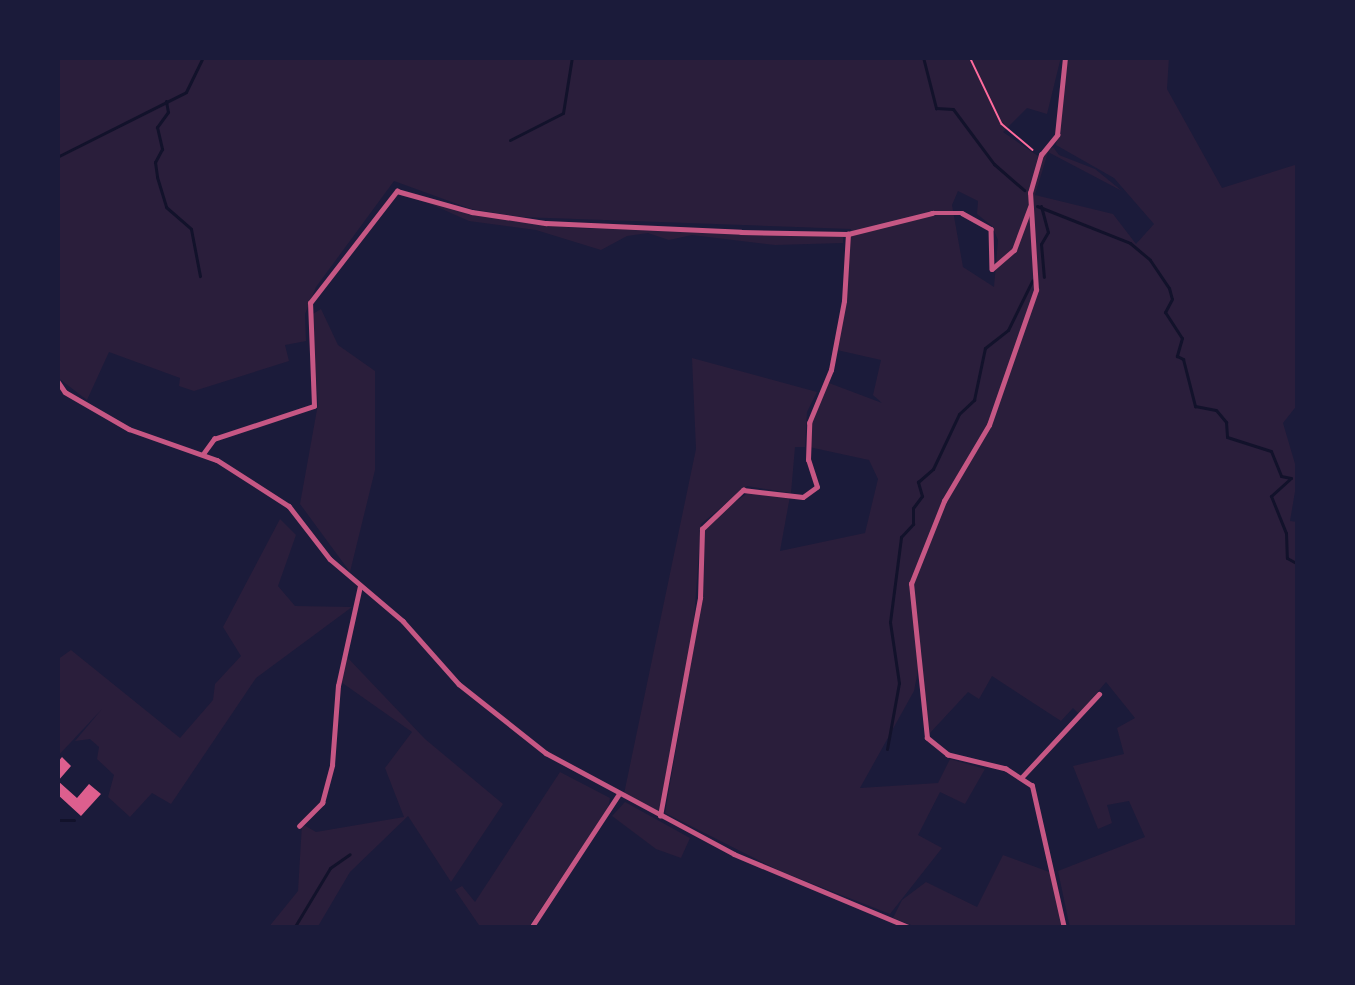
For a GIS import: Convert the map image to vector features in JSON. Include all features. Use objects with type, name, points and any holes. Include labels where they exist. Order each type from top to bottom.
[{"type":"street","points":[[203,454],[208,443],[314,406],[313,297],[397,191],[472,212],[546,223],[848,233],[932,213],[962,213],[991,229],[992,269],[1014,250],[1030,207],[1041,155],[1057,135],[1066,57]]},
{"type":"street","points":[[1030,207],[1036,290],[988,425],[944,501],[911,584],[927,738],[948,755],[1021,777],[1032,786],[1064,928]]},
{"type":"street","points":[[660,815],[700,598],[702,529],[733,498],[751,488],[803,497],[815,492],[809,422],[831,370],[848,233]]},
{"type":"street","points":[[57,380],[64,392],[129,429],[203,454],[282,501],[360,586],[497,718],[587,776],[760,866],[911,928]]},
{"type":"street","points":[[57,398],[64,392]]},
{"type":"street","points":[[299,826],[322,803],[332,765],[338,686],[360,586]]},
{"type":"street","points":[[1021,777],[1099,694]]},
{"type":"street","points":[[531,928],[619,794]]},
{"type":"path","points":[[970,57],[1002,124],[1041,155]]},
{"type":"shaded area","points":[[57,57],[1061,57],[1047,114],[1027,108],[1003,132],[1038,156],[1029,196],[1041,161],[1047,151],[1053,147],[1059,155],[1095,169],[1122,191],[1048,152],[1035,195],[1113,214],[1136,244],[1154,224],[1114,178],[1056,145],[1065,70],[1069,57],[1169,57],[1167,89],[1222,188],[1298,164],[1298,404],[1283,423],[1298,474],[1290,521],[1298,522],[1298,928],[1070,928],[1058,871],[1145,837],[1129,801],[1107,805],[1112,823],[1098,829],[1073,766],[1124,754],[1117,728],[1135,718],[1106,682],[1079,714],[1073,708],[1061,721],[992,676],[979,699],[968,692],[930,733],[922,694],[922,650],[914,691],[860,788],[938,783],[950,759],[985,769],[965,804],[940,792],[918,835],[942,848],[890,914],[780,871],[665,813],[702,598],[702,534],[711,519],[752,490],[790,496],[780,551],[865,533],[878,479],[869,460],[809,447],[811,414],[829,383],[882,403],[873,395],[881,360],[837,350],[851,229],[521,217],[471,209],[394,181],[316,287],[305,314],[306,341],[285,345],[289,361],[194,391],[179,386],[180,378],[109,352],[87,400],[57,377]],"holes":[[[958,191],[978,201],[977,214],[992,226],[998,240],[994,287],[963,267],[952,205]]]},
{"type":"shaded area","points":[[417,198],[472,214],[574,228],[843,237],[843,243],[775,245],[692,235],[669,240],[648,233],[627,236],[601,250],[536,230],[469,221]]},
{"type":"shaded area","points":[[321,309],[338,345],[375,371],[375,470],[350,572],[300,504],[318,404],[311,315]]},
{"type":"shaded area","points":[[692,358],[817,392],[807,412],[805,447],[795,447],[791,493],[747,486],[701,524],[693,632],[659,811],[624,794],[696,449]]},
{"type":"shaded area","points":[[280,519],[296,535],[278,586],[295,606],[352,607],[256,678],[171,804],[152,793],[130,817],[108,797],[114,775],[97,759],[99,747],[90,739],[75,741],[102,709],[57,757],[57,660],[71,650],[180,738],[213,700],[215,684],[241,656],[223,627]]},
{"type":"shaded area","points":[[346,656],[425,739],[503,804],[451,882],[408,816],[350,872],[317,928],[268,928],[298,891],[302,824],[316,832],[404,817],[385,768],[412,732],[341,682]]},
{"type":"shaded area","points":[[560,772],[610,798],[608,808],[528,928],[481,928],[455,890],[462,886],[475,902]]},
{"type":"shaded area","points":[[625,802],[690,838],[681,858],[656,849],[612,816]]},
{"type":"shaded area","points":[[1003,855],[1052,873],[1063,928],[919,928],[893,918],[902,900],[926,882],[977,907]]},
{"type":"building","points":[[62,757],[71,766],[58,781],[77,798],[89,784],[101,794],[81,816],[57,794],[57,763]]},
{"type":"waterway","points":[[57,157],[186,92],[203,57]]},
{"type":"waterway","points":[[510,140],[563,113],[572,57]]},
{"type":"waterway","points":[[923,57],[936,108],[953,109],[994,164],[1024,190]]},
{"type":"waterway","points":[[166,101],[168,112],[157,127],[162,149],[155,162],[157,177],[166,207],[191,229],[200,276]]},
{"type":"waterway","points":[[1037,206],[1130,243],[1150,260],[1169,288],[1172,299],[1165,312],[1182,338],[1177,356],[1183,359],[1195,406],[1216,410],[1226,422],[1227,437],[1271,451],[1281,476],[1291,478],[1271,496],[1286,533],[1287,558],[1298,564]]},
{"type":"waterway","points":[[1041,206],[1048,232],[1041,244],[1044,277]]},
{"type":"waterway","points":[[887,749],[899,683],[890,622],[901,537],[913,524],[913,508],[922,496],[918,482],[933,469],[959,414],[974,400],[985,348],[1008,330],[1032,281]]},
{"type":"waterway","points":[[1298,596],[1298,602]]},
{"type":"waterway","points":[[1298,636],[1298,682]]},
{"type":"waterway","points":[[57,820],[74,820]]},
{"type":"waterway","points":[[294,928],[330,868],[350,854]]}]
